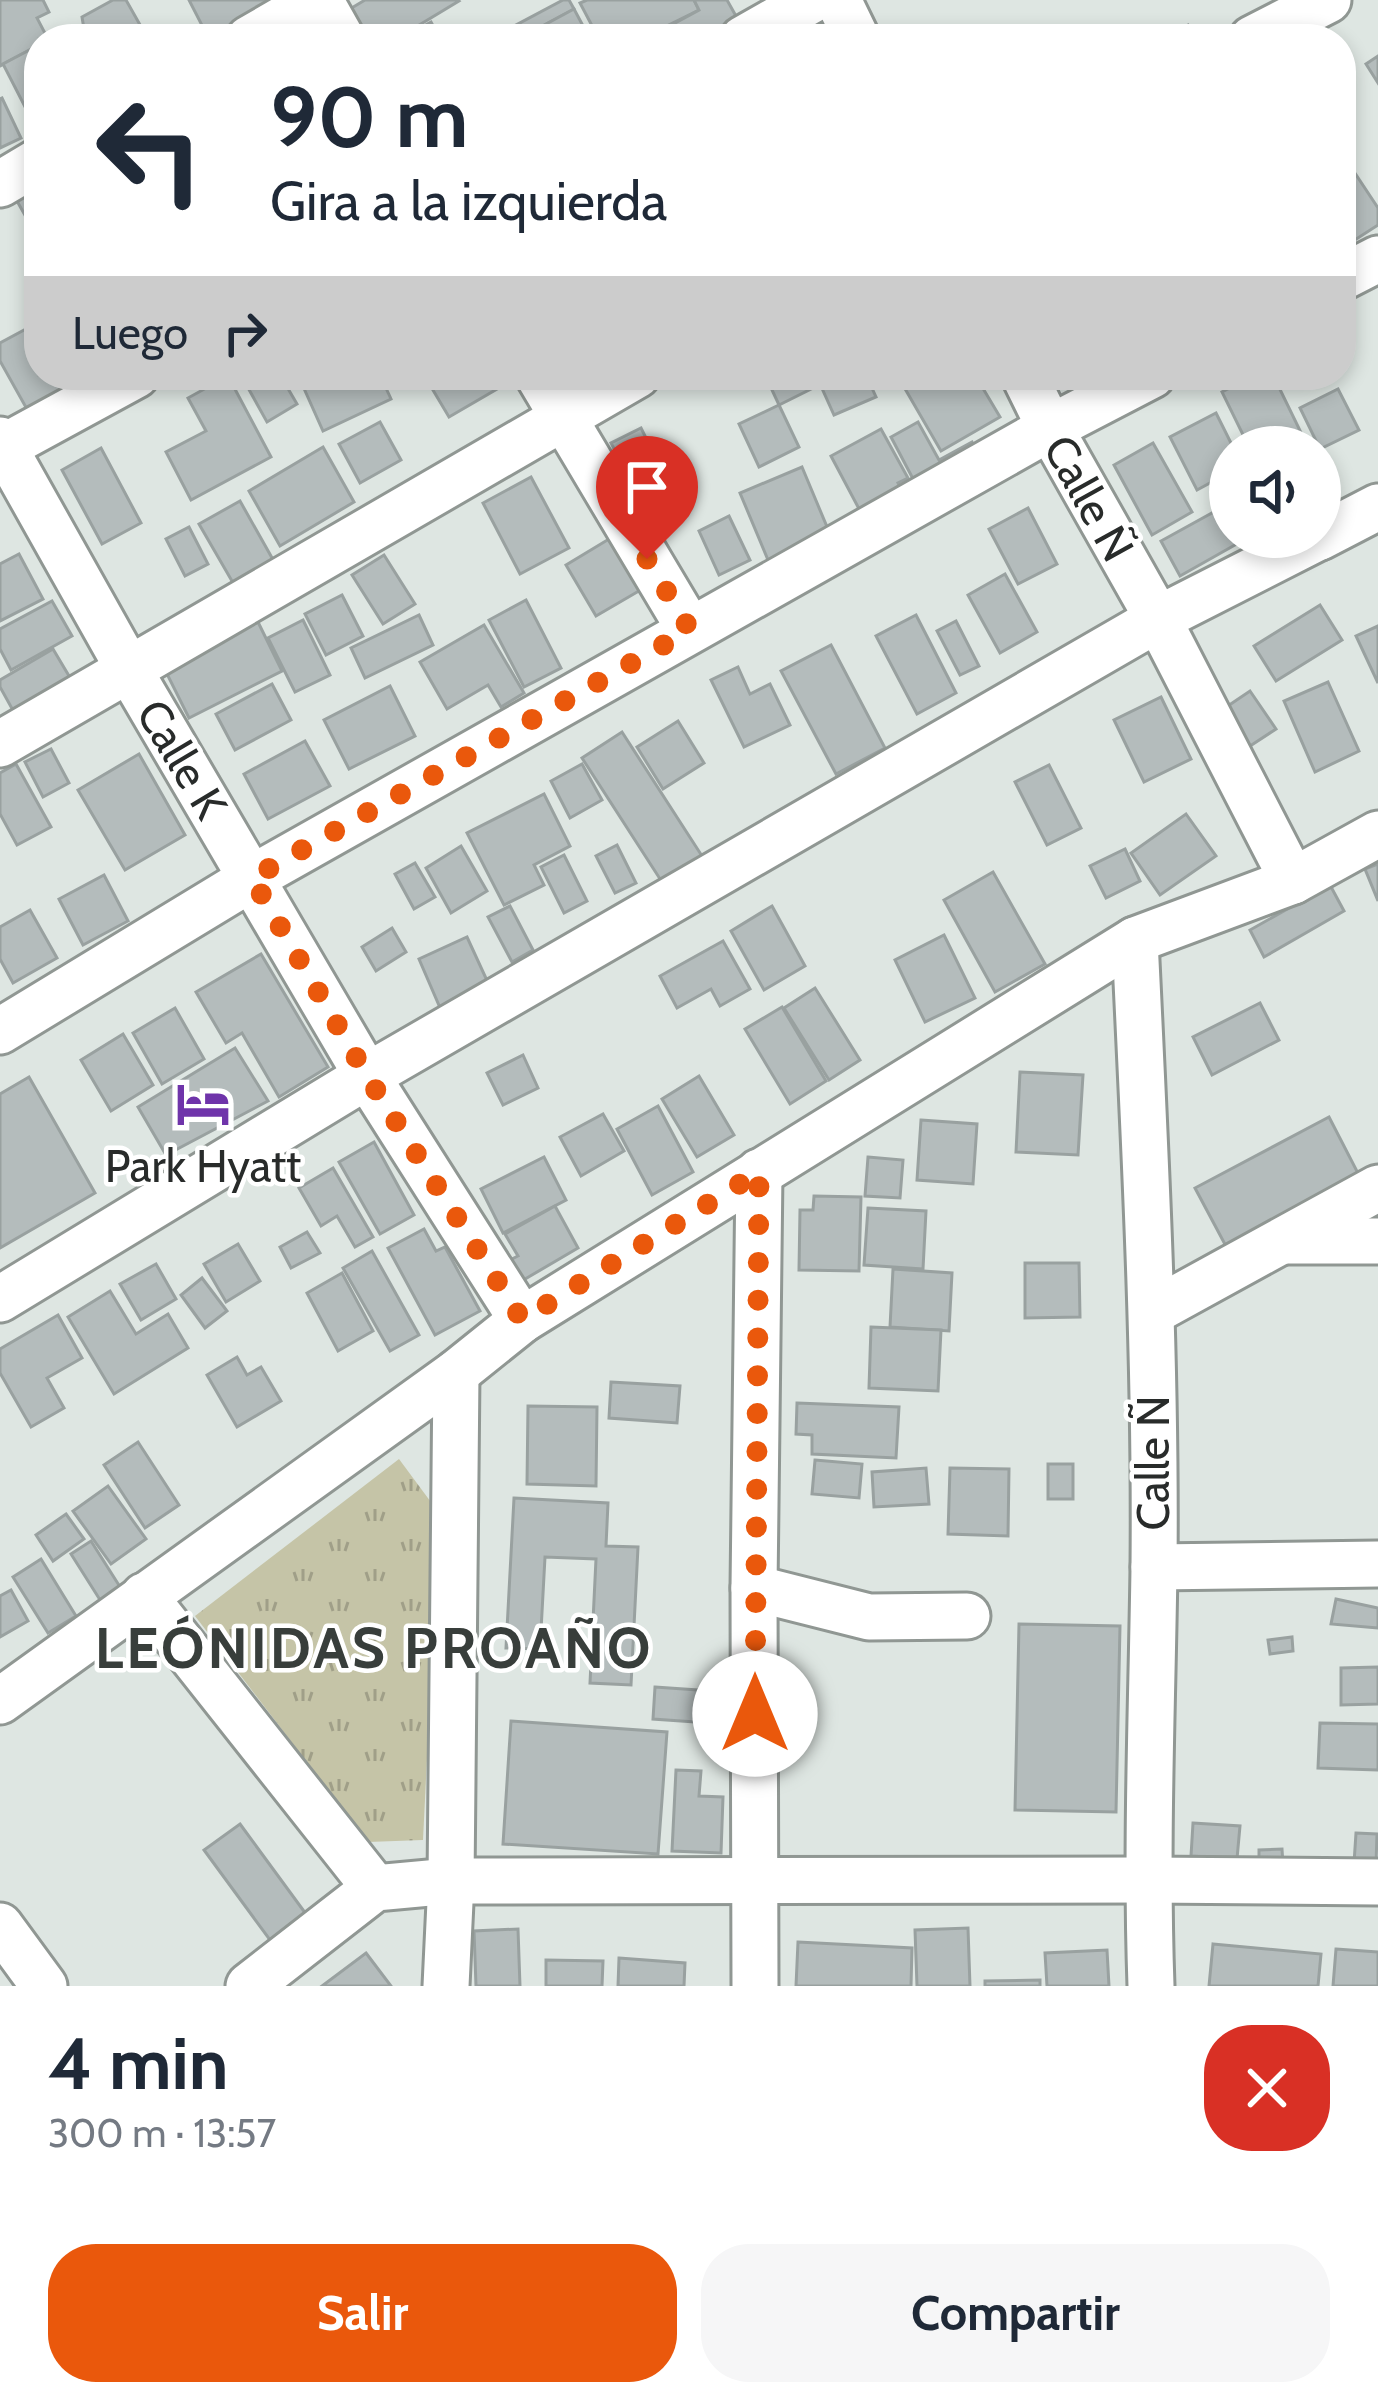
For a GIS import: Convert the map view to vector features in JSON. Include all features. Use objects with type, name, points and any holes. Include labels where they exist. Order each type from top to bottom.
[{"type":"street","points":[[276,24],[318,0]]},
{"type":"street","points":[[770,24],[812,0]]},
{"type":"street","points":[[1281,24],[1328,0]]},
{"type":"street","points":[[2,445],[107,390]]},
{"type":"street","points":[[546,390],[690,630]]},
{"type":"street","points":[[0,744],[611,390]]},
{"type":"street","name":"Calle Ñ","points":[[1031,390],[1158,619],[1293,881]]},
{"type":"street","points":[[0,1031],[252,878],[1123,390]]},
{"type":"street","name":"Calle K","points":[[2,445],[367,1076],[522,1320]]},
{"type":"street","points":[[1341,526],[1378,507]]},
{"type":"street","points":[[0,1299],[367,1076],[1158,619],[1279,558]]},
{"type":"street","points":[[0,1701],[456,1373],[522,1320],[1135,940],[1293,881],[1378,834]]},
{"type":"street","name":"Calle Ñ","points":[[1135,940],[1152,1312],[1154,1567],[1147,1880],[1151,1986]]},
{"type":"street","points":[[754,1986],[759,1172]]},
{"type":"street","points":[[1152,1312],[1378,1188]]},
{"type":"street","points":[[1282,1241],[1378,1241]]},
{"type":"street","points":[[446,1986],[456,1373]]},
{"type":"street","points":[[1154,1567],[1378,1564]]},
{"type":"street","points":[[754,1588],[869,1617],[967,1616]]},
{"type":"street","points":[[144,1596],[375,1888]]},
{"type":"street","points":[[249,1986],[375,1888],[451,1881],[1378,1882]]},
{"type":"street","points":[[0,1926],[44,1986]]},
{"type":"green space","points":[[399,1459],[439,1513],[423,1840],[368,1842],[195,1616]]},
{"type":"building","points":[[0,0],[43,0],[49,12],[37,18],[40,24],[24,24],[24,53],[0,66]]},
{"type":"building","points":[[113,0],[126,0],[140,24],[83,24],[82,17]]},
{"type":"building","points":[[189,0],[269,0],[273,8],[240,24],[201,24]]},
{"type":"building","points":[[365,0],[459,1],[421,24],[359,24],[350,9]]},
{"type":"building","points":[[563,0],[569,0],[574,9],[546,24],[518,24]]},
{"type":"building","points":[[694,0],[699,10],[671,24],[591,24],[580,3]]},
{"type":"building","points":[[694,0],[727,0],[740,24],[673,24],[699,10]]},
{"type":"building","points":[[574,9],[582,24],[546,24]]},
{"type":"building","points":[[24,53],[24,105],[3,64]]},
{"type":"building","points":[[1378,56],[1378,83],[1366,64]]},
{"type":"building","points":[[0,99],[21,138],[0,148]]},
{"type":"building","points":[[1356,175],[1378,208],[1378,225],[1356,239]]},
{"type":"building","points":[[24,330],[24,390],[65,390],[28,411],[0,361],[0,343]]},
{"type":"building","points":[[203,390],[235,390],[271,457],[191,500],[166,452],[206,431],[188,398]]},
{"type":"building","points":[[249,390],[289,390],[297,404],[267,422]]},
{"type":"building","points":[[305,390],[387,390],[391,399],[323,431]]},
{"type":"building","points":[[433,390],[495,390],[449,417]]},
{"type":"building","points":[[772,390],[809,390],[779,405]]},
{"type":"building","points":[[823,390],[873,390],[876,397],[834,415]]},
{"type":"building","points":[[906,390],[984,390],[1000,417],[941,451]]},
{"type":"building","points":[[1226,390],[1280,390],[1298,426],[1239,426],[1222,392]]},
{"type":"building","points":[[1339,390],[1359,430],[1341,439],[1341,426],[1309,426],[1300,408]]},
{"type":"building","points":[[779,405],[799,447],[759,467],[739,424]]},
{"type":"building","points":[[1216,413],[1222,426],[1209,426],[1209,483],[1197,490],[1170,437]]},
{"type":"building","points":[[380,422],[401,460],[360,483],[339,444]]},
{"type":"building","points":[[918,422],[939,460],[972,442],[983,463],[922,496],[891,437]]},
{"type":"building","points":[[641,428],[653,452],[623,466],[611,443]]},
{"type":"building","points":[[881,429],[908,478],[898,483],[907,500],[866,522],[831,456]]},
{"type":"building","points":[[1153,443],[1192,512],[1152,535],[1114,465]]},
{"type":"building","points":[[323,447],[354,502],[280,546],[249,491]]},
{"type":"building","points":[[101,448],[141,523],[102,544],[62,470]]},
{"type":"building","points":[[802,467],[835,546],[773,572],[740,493]]},
{"type":"building","points":[[531,477],[569,548],[520,574],[483,503]]},
{"type":"building","points":[[240,501],[276,565],[236,588],[199,524]]},
{"type":"building","points":[[1028,508],[1057,564],[1018,584],[989,529]]},
{"type":"building","points":[[1209,515],[1212,558],[1180,576],[1161,541]]},
{"type":"building","points":[[729,516],[750,560],[719,575],[699,531]]},
{"type":"building","points":[[189,527],[208,564],[185,576],[166,539]]},
{"type":"building","points":[[614,536],[644,588],[596,616],[566,565]]},
{"type":"building","points":[[19,554],[43,599],[0,621],[0,564]]},
{"type":"building","points":[[384,555],[415,604],[383,624],[352,575]]},
{"type":"building","points":[[1005,574],[1037,632],[1000,653],[968,595]]},
{"type":"building","points":[[342,595],[363,636],[326,655],[305,614]]},
{"type":"building","points":[[526,600],[561,668],[524,687],[489,620]]},
{"type":"building","points":[[52,601],[72,636],[11,670],[0,649],[0,629]]},
{"type":"building","points":[[1320,605],[1342,640],[1276,681],[1254,646]]},
{"type":"building","points":[[419,615],[433,645],[365,678],[351,648]]},
{"type":"building","points":[[916,615],[956,693],[917,714],[876,636]]},
{"type":"building","points":[[303,620],[330,675],[295,692],[268,638]]},
{"type":"building","points":[[956,621],[979,666],[960,675],[937,631]]},
{"type":"building","points":[[258,622],[282,671],[189,718],[165,670]]},
{"type":"building","points":[[484,625],[524,693],[501,707],[488,685],[447,709],[420,662]]},
{"type":"building","points":[[1378,626],[1378,683],[1356,636]]},
{"type":"building","points":[[831,645],[885,748],[836,774],[781,671]]},
{"type":"building","points":[[53,649],[72,681],[15,714],[0,680]]},
{"type":"building","points":[[738,667],[750,694],[770,684],[790,725],[744,747],[711,680]]},
{"type":"building","points":[[1328,682],[1359,751],[1315,772],[1284,701]]},
{"type":"building","points":[[272,684],[291,720],[235,750],[216,714]]},
{"type":"building","points":[[390,686],[415,736],[349,769],[324,720]]},
{"type":"building","points":[[1250,691],[1276,729],[1241,752],[1216,714]]},
{"type":"building","points":[[1161,697],[1191,759],[1144,782],[1114,720]]},
{"type":"building","points":[[678,721],[704,763],[663,789],[637,747]]},
{"type":"building","points":[[622,732],[702,856],[662,882],[582,758]]},
{"type":"building","points":[[305,741],[330,786],[268,819],[244,774]]},
{"type":"building","points":[[51,749],[69,783],[43,797],[25,762]]},
{"type":"building","points":[[139,754],[185,835],[125,870],[78,790]]},
{"type":"building","points":[[16,764],[51,827],[17,845],[0,814],[0,773]]},
{"type":"building","points":[[582,764],[602,800],[570,818],[551,781]]},
{"type":"building","points":[[1049,765],[1081,828],[1047,845],[1015,782]]},
{"type":"building","points":[[544,794],[570,846],[534,865],[544,885],[504,905],[467,833]]},
{"type":"building","points":[[1186,814],[1216,856],[1160,895],[1131,853]]},
{"type":"building","points":[[617,845],[636,883],[615,893],[596,856]]},
{"type":"building","points":[[461,846],[487,891],[451,913],[426,868]]},
{"type":"building","points":[[1125,849],[1140,881],[1106,898],[1090,866]]},
{"type":"building","points":[[564,855],[587,901],[564,913],[541,867]]},
{"type":"building","points":[[415,863],[435,897],[414,909],[395,874]]},
{"type":"building","points":[[1378,864],[1378,901],[1365,869]]},
{"type":"building","points":[[993,872],[1045,964],[995,992],[944,900]]},
{"type":"building","points":[[104,875],[128,921],[83,945],[59,899]]},
{"type":"building","points":[[1330,885],[1344,911],[1264,957],[1250,930]]},
{"type":"building","points":[[510,906],[533,950],[512,962],[488,917]]},
{"type":"building","points":[[772,906],[805,966],[764,990],[731,931]]},
{"type":"building","points":[[30,910],[57,958],[13,983],[0,959],[0,927]]},
{"type":"building","points":[[392,928],[406,952],[376,971],[362,947]]},
{"type":"building","points":[[944,935],[975,998],[925,1022],[895,960]]},
{"type":"building","points":[[467,937],[490,987],[441,1010],[419,959]]},
{"type":"building","points":[[723,941],[750,989],[720,1006],[711,989],[677,1008],[660,976]]},
{"type":"building","points":[[261,954],[328,1067],[279,1097],[242,1033],[226,1043],[196,992]]},
{"type":"building","points":[[815,988],[860,1060],[829,1080],[784,1008]]},
{"type":"building","points":[[1260,1003],[1279,1040],[1212,1075],[1193,1037]]},
{"type":"building","points":[[782,1007],[826,1081],[790,1104],[745,1029]]},
{"type":"building","points":[[175,1008],[204,1059],[162,1084],[133,1033]]},
{"type":"building","points":[[123,1034],[153,1085],[111,1111],[81,1060]]},
{"type":"building","name":"Park Hyatt","points":[[235,1048],[268,1101],[166,1155],[138,1107]]},
{"type":"building","points":[[523,1055],[538,1088],[503,1105],[487,1073]]},
{"type":"building","points":[[1020,1072],[1083,1075],[1078,1155],[1016,1152]]},
{"type":"building","points":[[699,1076],[734,1135],[697,1157],[662,1099]]},
{"type":"building","points":[[29,1077],[95,1193],[0,1248],[0,1094]]},
{"type":"building","points":[[658,1106],[693,1172],[652,1195],[617,1129]]},
{"type":"building","points":[[603,1114],[624,1151],[581,1176],[560,1137]]},
{"type":"building","points":[[1329,1117],[1361,1179],[1228,1250],[1195,1188]]},
{"type":"building","points":[[921,1120],[977,1124],[973,1184],[917,1180]]},
{"type":"building","points":[[374,1142],[414,1215],[380,1234],[339,1162]]},
{"type":"building","points":[[544,1157],[566,1200],[503,1233],[481,1189]]},
{"type":"building","points":[[868,1157],[903,1160],[900,1198],[865,1196]]},
{"type":"building","points":[[333,1168],[373,1237],[355,1247],[337,1216],[321,1226],[299,1188]]},
{"type":"building","points":[[814,1196],[861,1197],[859,1271],[799,1270],[800,1210],[813,1210]]},
{"type":"building","points":[[555,1206],[578,1248],[520,1282],[508,1261],[518,1256],[505,1234]]},
{"type":"building","points":[[868,1208],[926,1211],[923,1269],[864,1265]]},
{"type":"building","points":[[424,1229],[436,1251],[445,1247],[480,1311],[435,1335],[388,1248]]},
{"type":"building","points":[[307,1232],[320,1253],[291,1268],[280,1247]]},
{"type":"building","points":[[238,1244],[260,1281],[226,1302],[204,1264]]},
{"type":"building","points":[[372,1251],[419,1335],[390,1351],[343,1268]]},
{"type":"building","points":[[1025,1263],[1079,1263],[1080,1317],[1025,1318]]},
{"type":"building","points":[[156,1264],[176,1299],[141,1320],[120,1284]]},
{"type":"building","points":[[893,1269],[952,1273],[949,1331],[890,1327]]},
{"type":"building","points":[[342,1273],[373,1331],[338,1351],[307,1293]]},
{"type":"building","points":[[202,1278],[227,1311],[205,1328],[181,1295]]},
{"type":"building","points":[[110,1291],[136,1334],[168,1314],[188,1348],[114,1394],[68,1317]]},
{"type":"building","points":[[58,1315],[82,1358],[47,1378],[64,1408],[31,1427],[0,1373],[0,1349]]},
{"type":"building","points":[[871,1327],[941,1330],[938,1391],[869,1388]]},
{"type":"building","points":[[237,1357],[247,1375],[261,1367],[281,1401],[237,1427],[207,1375]]},
{"type":"building","points":[[611,1382],[680,1386],[677,1423],[609,1418]]},
{"type":"building","points":[[797,1403],[899,1407],[896,1458],[812,1454],[812,1435],[796,1434]]},
{"type":"building","points":[[528,1406],[597,1407],[596,1486],[527,1484]]},
{"type":"building","points":[[138,1442],[179,1505],[145,1528],[104,1465]]},
{"type":"building","points":[[815,1460],[862,1464],[859,1498],[812,1494]]},
{"type":"building","points":[[1048,1464],[1073,1464],[1073,1499],[1048,1499]]},
{"type":"building","points":[[926,1468],[929,1504],[874,1507],[872,1472]]},
{"type":"building","points":[[950,1468],[1009,1469],[1008,1536],[948,1534]]},
{"type":"building","points":[[108,1486],[146,1539],[111,1564],[73,1511]]},
{"type":"building","points":[[514,1498],[608,1503],[606,1546],[638,1547],[631,1685],[590,1683],[596,1559],[545,1557],[540,1649],[506,1648]]},
{"type":"building","points":[[66,1514],[84,1539],[53,1561],[36,1535]]},
{"type":"building","points":[[91,1541],[122,1590],[102,1603],[71,1554]]},
{"type":"building","points":[[41,1559],[76,1616],[48,1633],[13,1577]]},
{"type":"building","points":[[11,1590],[28,1621],[0,1637],[0,1596]]},
{"type":"building","points":[[1336,1599],[1378,1608],[1378,1628],[1331,1624]]},
{"type":"building","points":[[1019,1624],[1120,1626],[1116,1812],[1015,1810]]},
{"type":"building","points":[[1292,1637],[1293,1651],[1270,1654],[1268,1640]]},
{"type":"building","points":[[1378,1667],[1378,1704],[1341,1705],[1341,1668]]},
{"type":"building","points":[[655,1687],[726,1692],[723,1724],[653,1719]]},
{"type":"building","points":[[511,1721],[667,1732],[658,1854],[503,1844]]},
{"type":"building","points":[[1320,1723],[1378,1724],[1378,1770],[1318,1768]]},
{"type":"building","points":[[676,1770],[701,1771],[699,1796],[723,1797],[721,1853],[672,1851]]},
{"type":"building","points":[[1193,1823],[1240,1826],[1237,1859],[1191,1856]]},
{"type":"building","points":[[240,1824],[306,1914],[270,1940],[204,1850]]},
{"type":"building","points":[[1356,1833],[1377,1834],[1376,1864],[1354,1863]]},
{"type":"building","points":[[1282,1849],[1283,1865],[1259,1866],[1259,1850]]},
{"type":"building","points":[[968,1928],[970,1986],[917,1986],[915,1930]]},
{"type":"building","points":[[518,1929],[520,1986],[476,1986],[474,1931]]},
{"type":"building","points":[[798,1942],[912,1948],[911,1986],[796,1986]]},
{"type":"building","points":[[1213,1944],[1321,1954],[1318,1986],[1209,1986]]},
{"type":"building","points":[[1336,1949],[1378,1952],[1378,1986],[1333,1986]]},
{"type":"building","points":[[1107,1950],[1109,1986],[1047,1986],[1045,1953]]},
{"type":"building","points":[[366,1953],[391,1986],[322,1986]]},
{"type":"building","points":[[619,1958],[685,1963],[684,1986],[618,1986]]},
{"type":"building","points":[[546,1960],[603,1961],[602,1986],[546,1986]]},
{"type":"building","points":[[1040,1980],[1040,1986],[985,1986],[985,1981]]},
{"type":"place","name":"Park Hyatt","points":[[203,1104]]},
{"type":"district","name":"LEÓNIDAS PROAÑO","points":[[374,1648]]},
{"type":"route","points":[[647,559],[690,630],[252,878],[367,1076],[522,1320],[759,1172],[755,1714]]}]
